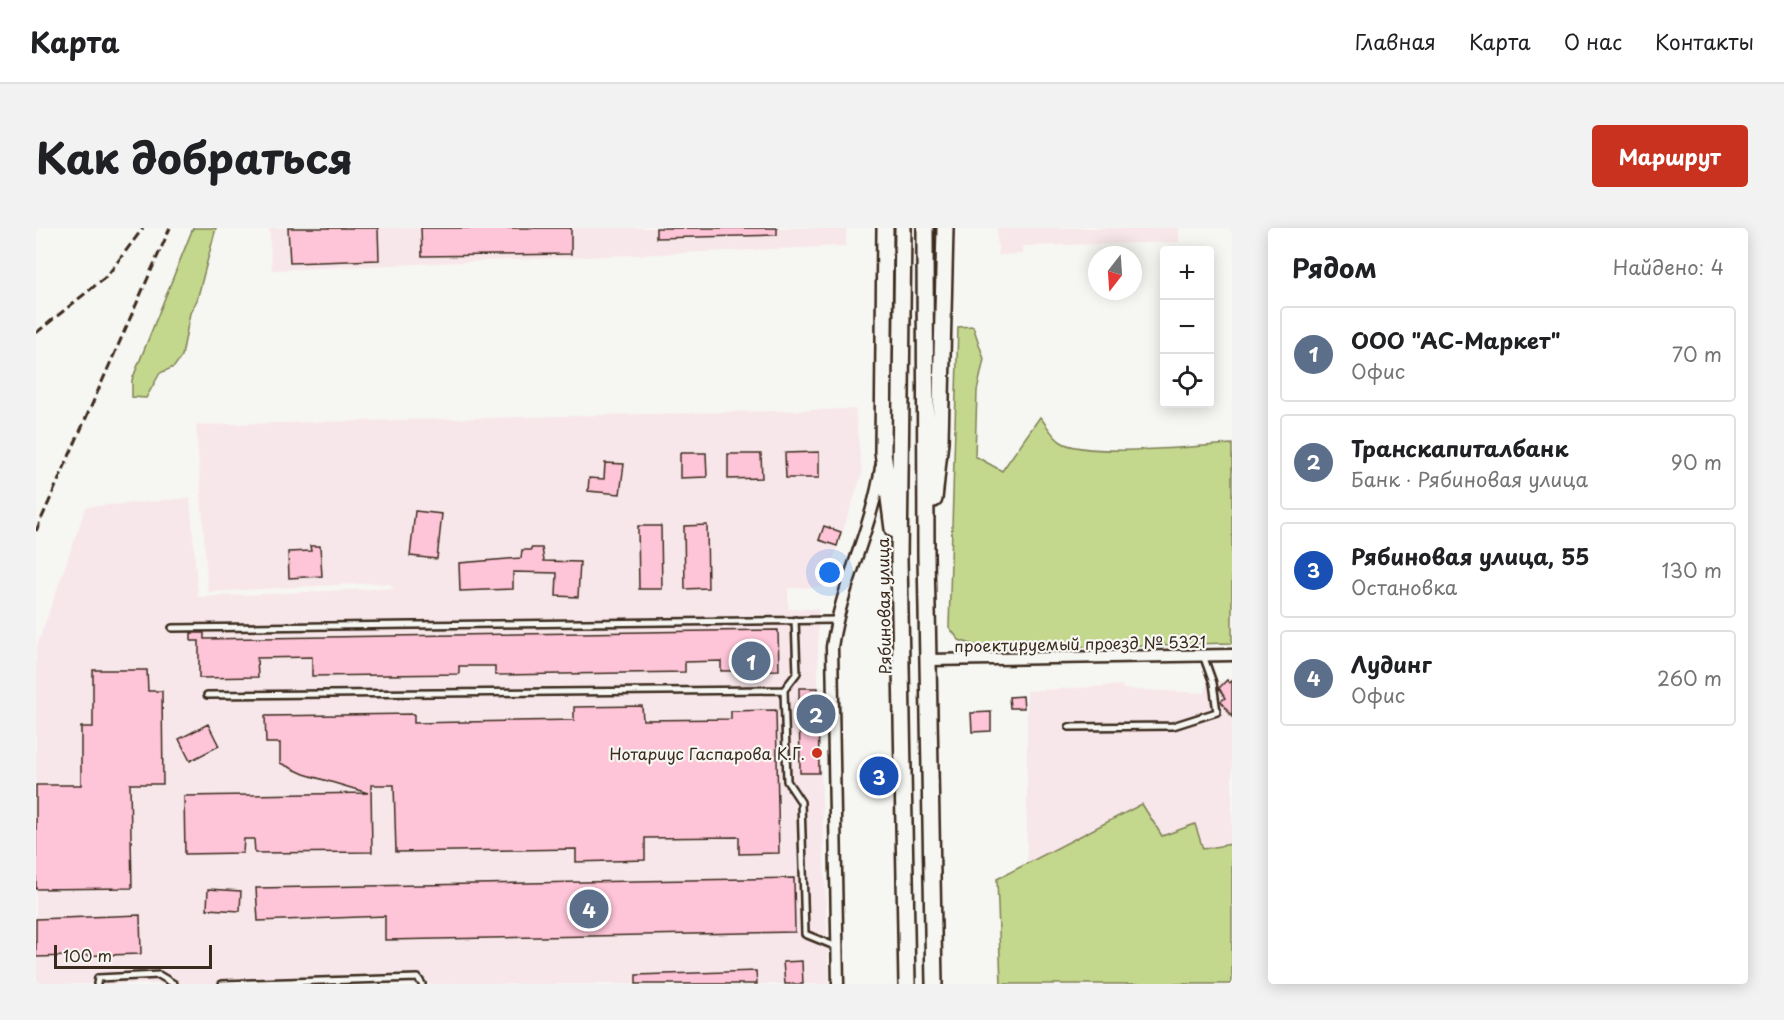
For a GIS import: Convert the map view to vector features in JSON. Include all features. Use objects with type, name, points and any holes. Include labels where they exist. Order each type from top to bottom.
[{"type":"main road","points":[[885,228],[883,452],[890,512],[899,559]]},
{"type":"main road","name":"Рябиновая улица","points":[[903,228],[899,559],[907,984]]},
{"type":"main road","points":[[925,228],[926,555],[934,984]]},
{"type":"main road","points":[[926,555],[940,441],[945,228]]},
{"type":"street","points":[[838,984],[831,668],[837,620],[872,513],[883,452]]},
{"type":"street","name":"проектируемый проезд № 5321","points":[[928,660],[1232,655]]},
{"type":"lane","points":[[795,620],[797,673],[784,690],[787,781],[801,802],[805,934],[837,947]]},
{"type":"lane","points":[[172,628],[837,620]]},
{"type":"lane","points":[[1069,727],[1173,726],[1217,712],[1213,683],[1203,655]]},
{"type":"lane","points":[[207,696],[784,690]]},
{"type":"lane","points":[[97,984],[98,978],[159,975],[174,984]]},
{"type":"lane","points":[[222,984],[418,978],[422,984]]},
{"type":"shaded area","points":[[269,228],[846,228],[846,246],[272,270]]},
{"type":"shaded area","points":[[997,228],[1179,228],[1179,242],[1023,246],[1023,254],[998,255]]},
{"type":"shaded area","points":[[855,409],[862,474],[824,587],[788,588],[788,609],[818,609],[818,688],[829,984],[36,984],[36,649],[86,507],[190,498],[198,597],[395,588],[389,584],[373,583],[208,592],[196,425]]},
{"type":"shaded area","points":[[1232,678],[1232,844],[1203,849],[1162,836],[1142,804],[1027,863],[1027,691],[1122,685],[1123,689],[1205,693],[1206,685]]},
{"type":"green space","points":[[193,228],[216,228],[197,300],[190,313],[182,356],[174,367],[160,373],[146,398],[132,397],[132,380]]},
{"type":"green space","points":[[973,326],[984,359],[977,391],[975,456],[1002,471],[1040,417],[1058,440],[1074,447],[1143,450],[1232,444],[1232,643],[986,649],[959,640],[949,627],[958,327]]},
{"type":"green space","points":[[1142,804],[1162,836],[1195,824],[1203,849],[1232,844],[1232,984],[1001,984],[997,879]]},
{"type":"building","points":[[288,228],[378,228],[379,260],[290,263]]},
{"type":"building","points":[[421,228],[571,228],[571,254],[422,256]]},
{"type":"building","points":[[656,228],[777,228],[777,235],[656,238]]},
{"type":"building","points":[[819,452],[819,478],[786,478],[785,453]]},
{"type":"building","points":[[680,453],[706,453],[707,477],[680,478]]},
{"type":"building","points":[[728,454],[761,454],[762,478],[728,479]]},
{"type":"building","points":[[605,463],[624,464],[620,494],[588,491],[589,478],[604,479]]},
{"type":"building","points":[[415,511],[442,514],[437,559],[410,556]]},
{"type":"building","points":[[707,525],[708,588],[685,589],[684,526]]},
{"type":"building","points":[[638,526],[661,526],[662,589],[639,589]]},
{"type":"building","points":[[824,526],[841,532],[837,546],[819,540]]},
{"type":"building","points":[[310,546],[320,546],[322,576],[289,578],[288,552],[311,551]]},
{"type":"building","points":[[531,548],[542,548],[544,561],[580,562],[578,597],[556,596],[557,573],[513,572],[513,589],[460,591],[459,563],[521,558],[522,550],[531,550]]},
{"type":"building","points":[[778,630],[779,670],[721,671],[721,661],[685,662],[685,672],[495,675],[495,666],[459,666],[459,674],[312,676],[312,657],[257,658],[258,677],[199,678],[199,641],[191,641],[191,633],[204,633],[204,639]]},
{"type":"building","points":[[93,670],[147,670],[148,691],[162,691],[163,784],[130,784],[132,888],[36,889],[36,785],[81,785],[81,727],[93,727]]},
{"type":"building","points":[[1227,680],[1229,683],[1232,681],[1232,717],[1221,701],[1225,698],[1219,688]]},
{"type":"building","points":[[799,688],[818,688],[819,773],[800,773]]},
{"type":"building","points":[[1023,696],[1024,708],[1010,708],[1009,697]]},
{"type":"building","points":[[642,706],[643,720],[731,719],[731,711],[776,710],[779,853],[739,854],[739,837],[645,838],[645,860],[576,862],[576,849],[396,852],[394,785],[371,785],[372,852],[255,853],[254,839],[244,839],[243,853],[185,854],[184,796],[368,793],[304,774],[280,763],[280,743],[266,743],[265,716],[414,714],[414,723],[574,720],[574,707]]},
{"type":"building","points":[[991,712],[991,731],[972,732],[971,713]]},
{"type":"building","points":[[208,724],[219,746],[190,761],[179,739]]},
{"type":"building","points":[[794,878],[795,932],[385,940],[385,916],[258,921],[256,888]]},
{"type":"building","points":[[208,889],[241,891],[240,911],[207,909]]},
{"type":"building","points":[[140,915],[141,954],[36,957],[36,919]]},
{"type":"building","points":[[802,961],[803,984],[785,984],[783,962]]},
{"type":"building","points":[[756,971],[757,984],[636,984],[636,975]]},
{"type":"railway","points":[[36,333],[107,276],[143,228]]},
{"type":"railway","points":[[36,531],[170,228]]},
{"type":"place","name":"ООО \"АС-Маркет\"","points":[[751,661]]},
{"type":"place","name":"Транскапиталбанк","points":[[816,714]]},
{"type":"place","name":"Нотариус Гаспарова К.Г.","points":[[817,753]]},
{"type":"place","name":"Рябиновая улица, 55","points":[[879,776]]},
{"type":"place","name":"Лудинг","points":[[589,909]]}]
